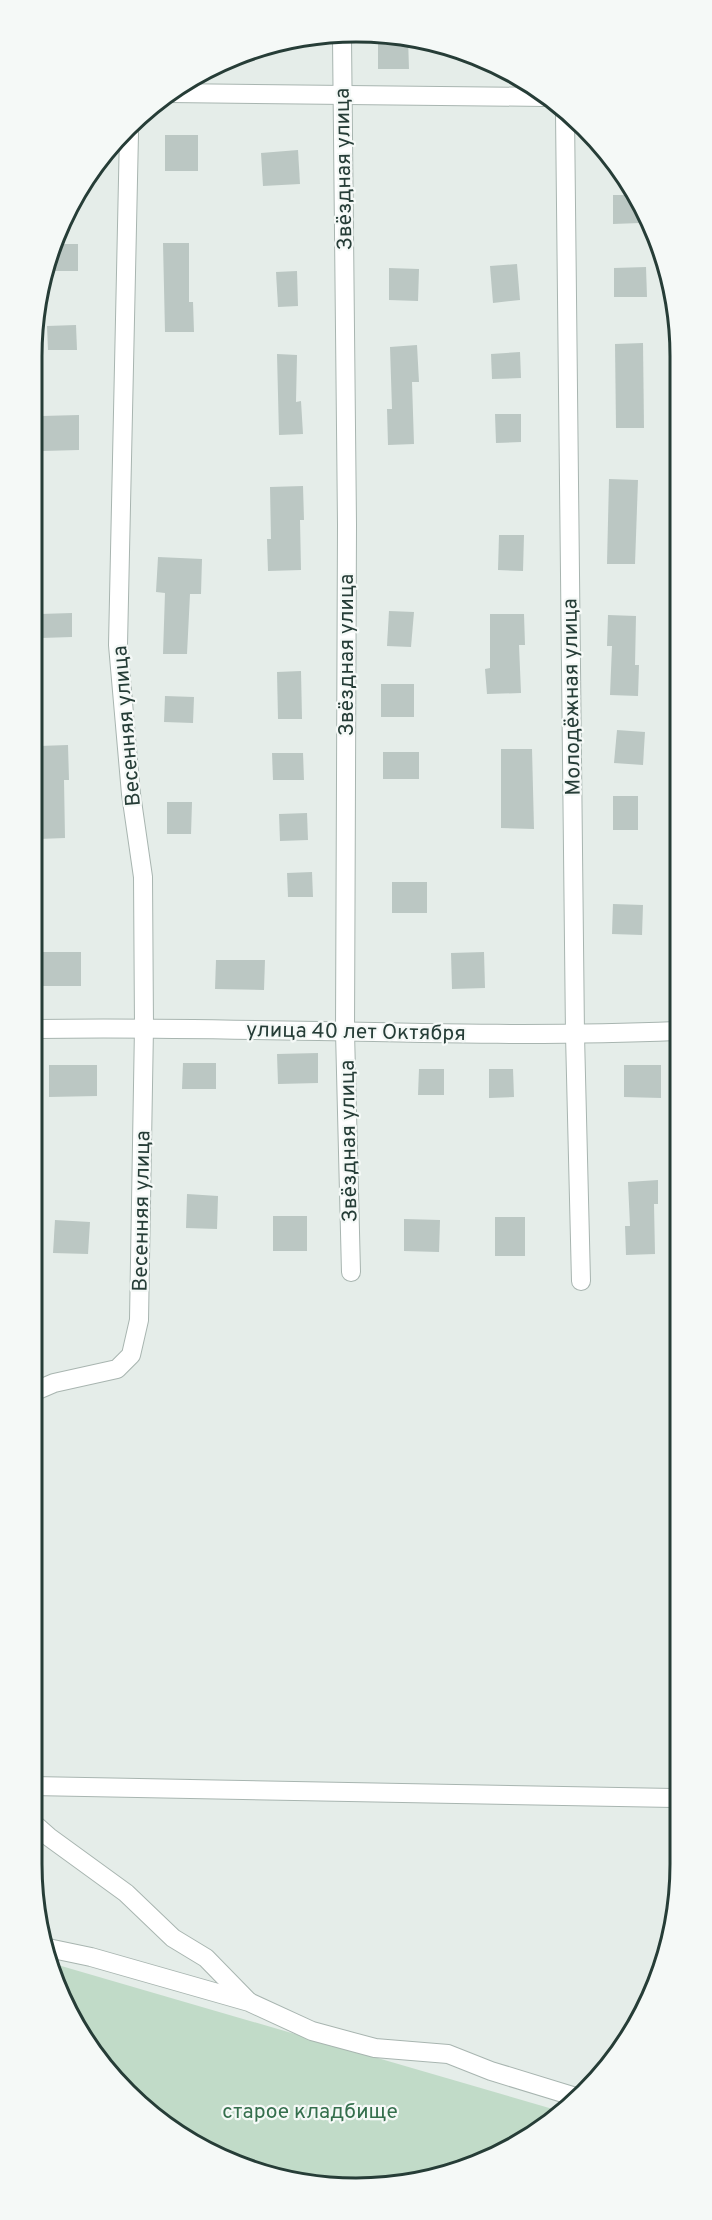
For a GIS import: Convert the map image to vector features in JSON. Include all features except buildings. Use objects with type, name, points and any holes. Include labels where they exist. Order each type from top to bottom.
[{"type":"street","name":"Звёздная улица","points":[[342,43],[346,513],[345,1032],[351,1272]]},
{"type":"street","points":[[185,93],[533,97]]},
{"type":"street","name":"Молодёжная улица","points":[[565,122],[575,1035],[581,1281]]},
{"type":"street","name":"Весенняя улица","points":[[42,1388],[54,1383],[117,1369],[130,1355],[139,1320],[144,1027],[143,877],[131,794],[118,645],[129,140]]},
{"type":"street","name":"улица 40 лет Октября","points":[[42,1029],[144,1027],[575,1035],[670,1031]]},
{"type":"street","points":[[42,1786],[670,1798]]},
{"type":"street","points":[[42,1831],[126,1893],[173,1938],[206,1958],[249,2002]]},
{"type":"street","points":[[54,1949],[91,1957],[249,2002],[312,2031],[375,2048],[448,2054],[491,2071],[569,2095]]},
{"type":"green space","name":"старое кладбище","points":[[59,1965],[552,2109],[495,2146],[457,2161],[417,2172],[356,2178],[315,2175],[275,2167],[236,2154],[199,2136],[165,2113],[134,2086],[107,2055],[84,2021]]}]
